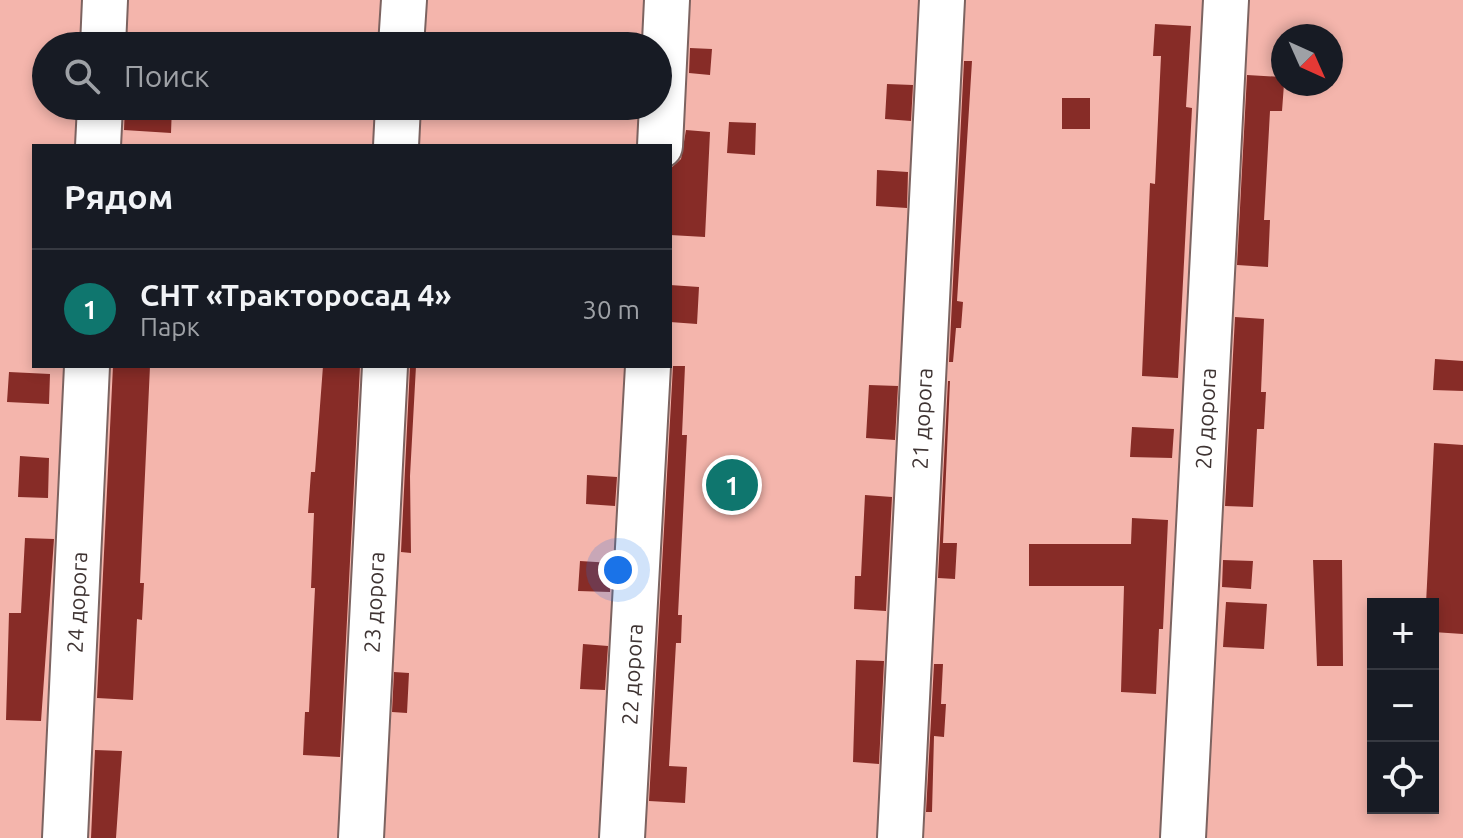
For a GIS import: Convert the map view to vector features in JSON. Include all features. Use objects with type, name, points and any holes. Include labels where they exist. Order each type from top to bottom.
[{"type":"lane","points":[[104,32],[105,0]]},
{"type":"lane","points":[[402,32],[404,0]]},
{"type":"lane","points":[[665,32],[667,0]]},
{"type":"lane","name":"21 дорога","points":[[900,838],[942,0]]},
{"type":"lane","name":"20 дорога","points":[[1183,838],[1226,0]]},
{"type":"lane","points":[[98,144],[99,120]]},
{"type":"lane","points":[[396,144],[397,120]]},
{"type":"lane","points":[[660,144],[661,120]]},
{"type":"lane","name":"24 дорога","points":[[65,838],[87,368]]},
{"type":"lane","name":"23 дорога","points":[[361,838],[385,368]]},
{"type":"lane","name":"22 дорога","points":[[622,838],[648,368]]},
{"type":"shaded area","points":[[0,0],[1463,0],[1463,838],[0,838]]},
{"type":"building","points":[[1155,24],[1191,26],[1186,107],[1192,108],[1178,378],[1142,376],[1150,183],[1155,184],[1161,56],[1153,56]]},
{"type":"building","points":[[690,48],[712,49],[710,75],[689,73]]},
{"type":"building","points":[[964,61],[972,61],[957,301],[963,302],[961,328],[956,328],[953,362],[949,362]]},
{"type":"building","points":[[1247,75],[1271,76],[1271,96],[1283,96],[1282,111],[1270,111],[1264,220],[1270,220],[1268,267],[1237,265]]},
{"type":"building","points":[[887,84],[913,85],[911,121],[885,119]]},
{"type":"building","points":[[1062,98],[1090,98],[1090,129],[1062,129]]},
{"type":"building","points":[[124,120],[171,120],[171,133],[124,130]]},
{"type":"building","points":[[729,122],[756,123],[755,155],[727,153]]},
{"type":"building","points":[[686,130],[710,132],[705,237],[672,235],[672,167],[681,159]]},
{"type":"building","points":[[877,170],[908,172],[907,208],[876,206]]},
{"type":"building","points":[[672,285],[699,287],[697,324],[672,322]]},
{"type":"building","points":[[1235,317],[1264,319],[1261,392],[1266,392],[1264,429],[1257,429],[1253,507],[1225,506]]},
{"type":"building","points":[[1435,359],[1463,361],[1463,391],[1433,390]]},
{"type":"building","points":[[673,366],[685,366],[682,435],[687,435],[678,615],[682,615],[681,643],[676,643],[669,766],[687,767],[685,803],[649,801]]},
{"type":"building","points":[[113,368],[150,368],[140,583],[144,583],[142,620],[137,619],[133,700],[97,698]]},
{"type":"building","points":[[323,368],[360,368],[340,757],[303,755],[305,712],[309,712],[315,588],[311,588],[314,513],[308,513],[311,472],[315,472]]},
{"type":"building","points":[[410,368],[416,368],[410,476],[411,553],[401,552]]},
{"type":"building","points":[[9,372],[50,374],[49,404],[7,402]]},
{"type":"building","points":[[948,381],[943,543],[957,543],[955,579],[938,578]]},
{"type":"building","points":[[869,385],[898,386],[895,440],[866,438]]},
{"type":"building","points":[[1132,427],[1174,429],[1172,458],[1130,457]]},
{"type":"building","points":[[1434,443],[1463,445],[1463,634],[1439,632],[1439,598],[1426,598]]},
{"type":"building","points":[[20,456],[49,458],[48,498],[18,497]]},
{"type":"building","points":[[587,475],[617,477],[615,506],[586,504]]},
{"type":"building","points":[[865,495],[892,497],[886,611],[854,609],[855,576],[861,576]]},
{"type":"building","points":[[1132,518],[1168,520],[1163,629],[1159,629],[1156,694],[1121,692],[1124,586],[1029,586],[1029,544],[1131,544]]},
{"type":"building","points":[[25,538],[54,539],[41,721],[6,720],[9,613],[21,613]]},
{"type":"building","points":[[1223,560],[1253,561],[1251,589],[1222,587]]},
{"type":"building","points":[[1313,560],[1342,560],[1343,666],[1317,666]]},
{"type":"building","points":[[580,561],[612,563],[610,592],[578,591]]},
{"type":"building","points":[[1226,602],[1267,604],[1264,649],[1223,647]]},
{"type":"building","points":[[583,644],[608,646],[605,690],[580,689]]},
{"type":"building","points":[[856,660],[884,661],[879,764],[853,762]]},
{"type":"building","points":[[934,664],[943,664],[941,704],[946,704],[944,737],[934,736],[932,812],[926,812]]},
{"type":"building","points":[[394,672],[409,673],[407,713],[392,712]]},
{"type":"building","points":[[95,750],[122,751],[116,838],[91,838]]},
{"type":"place","name":"СНТ «Тракторосад 4»","points":[[732,485]]}]
